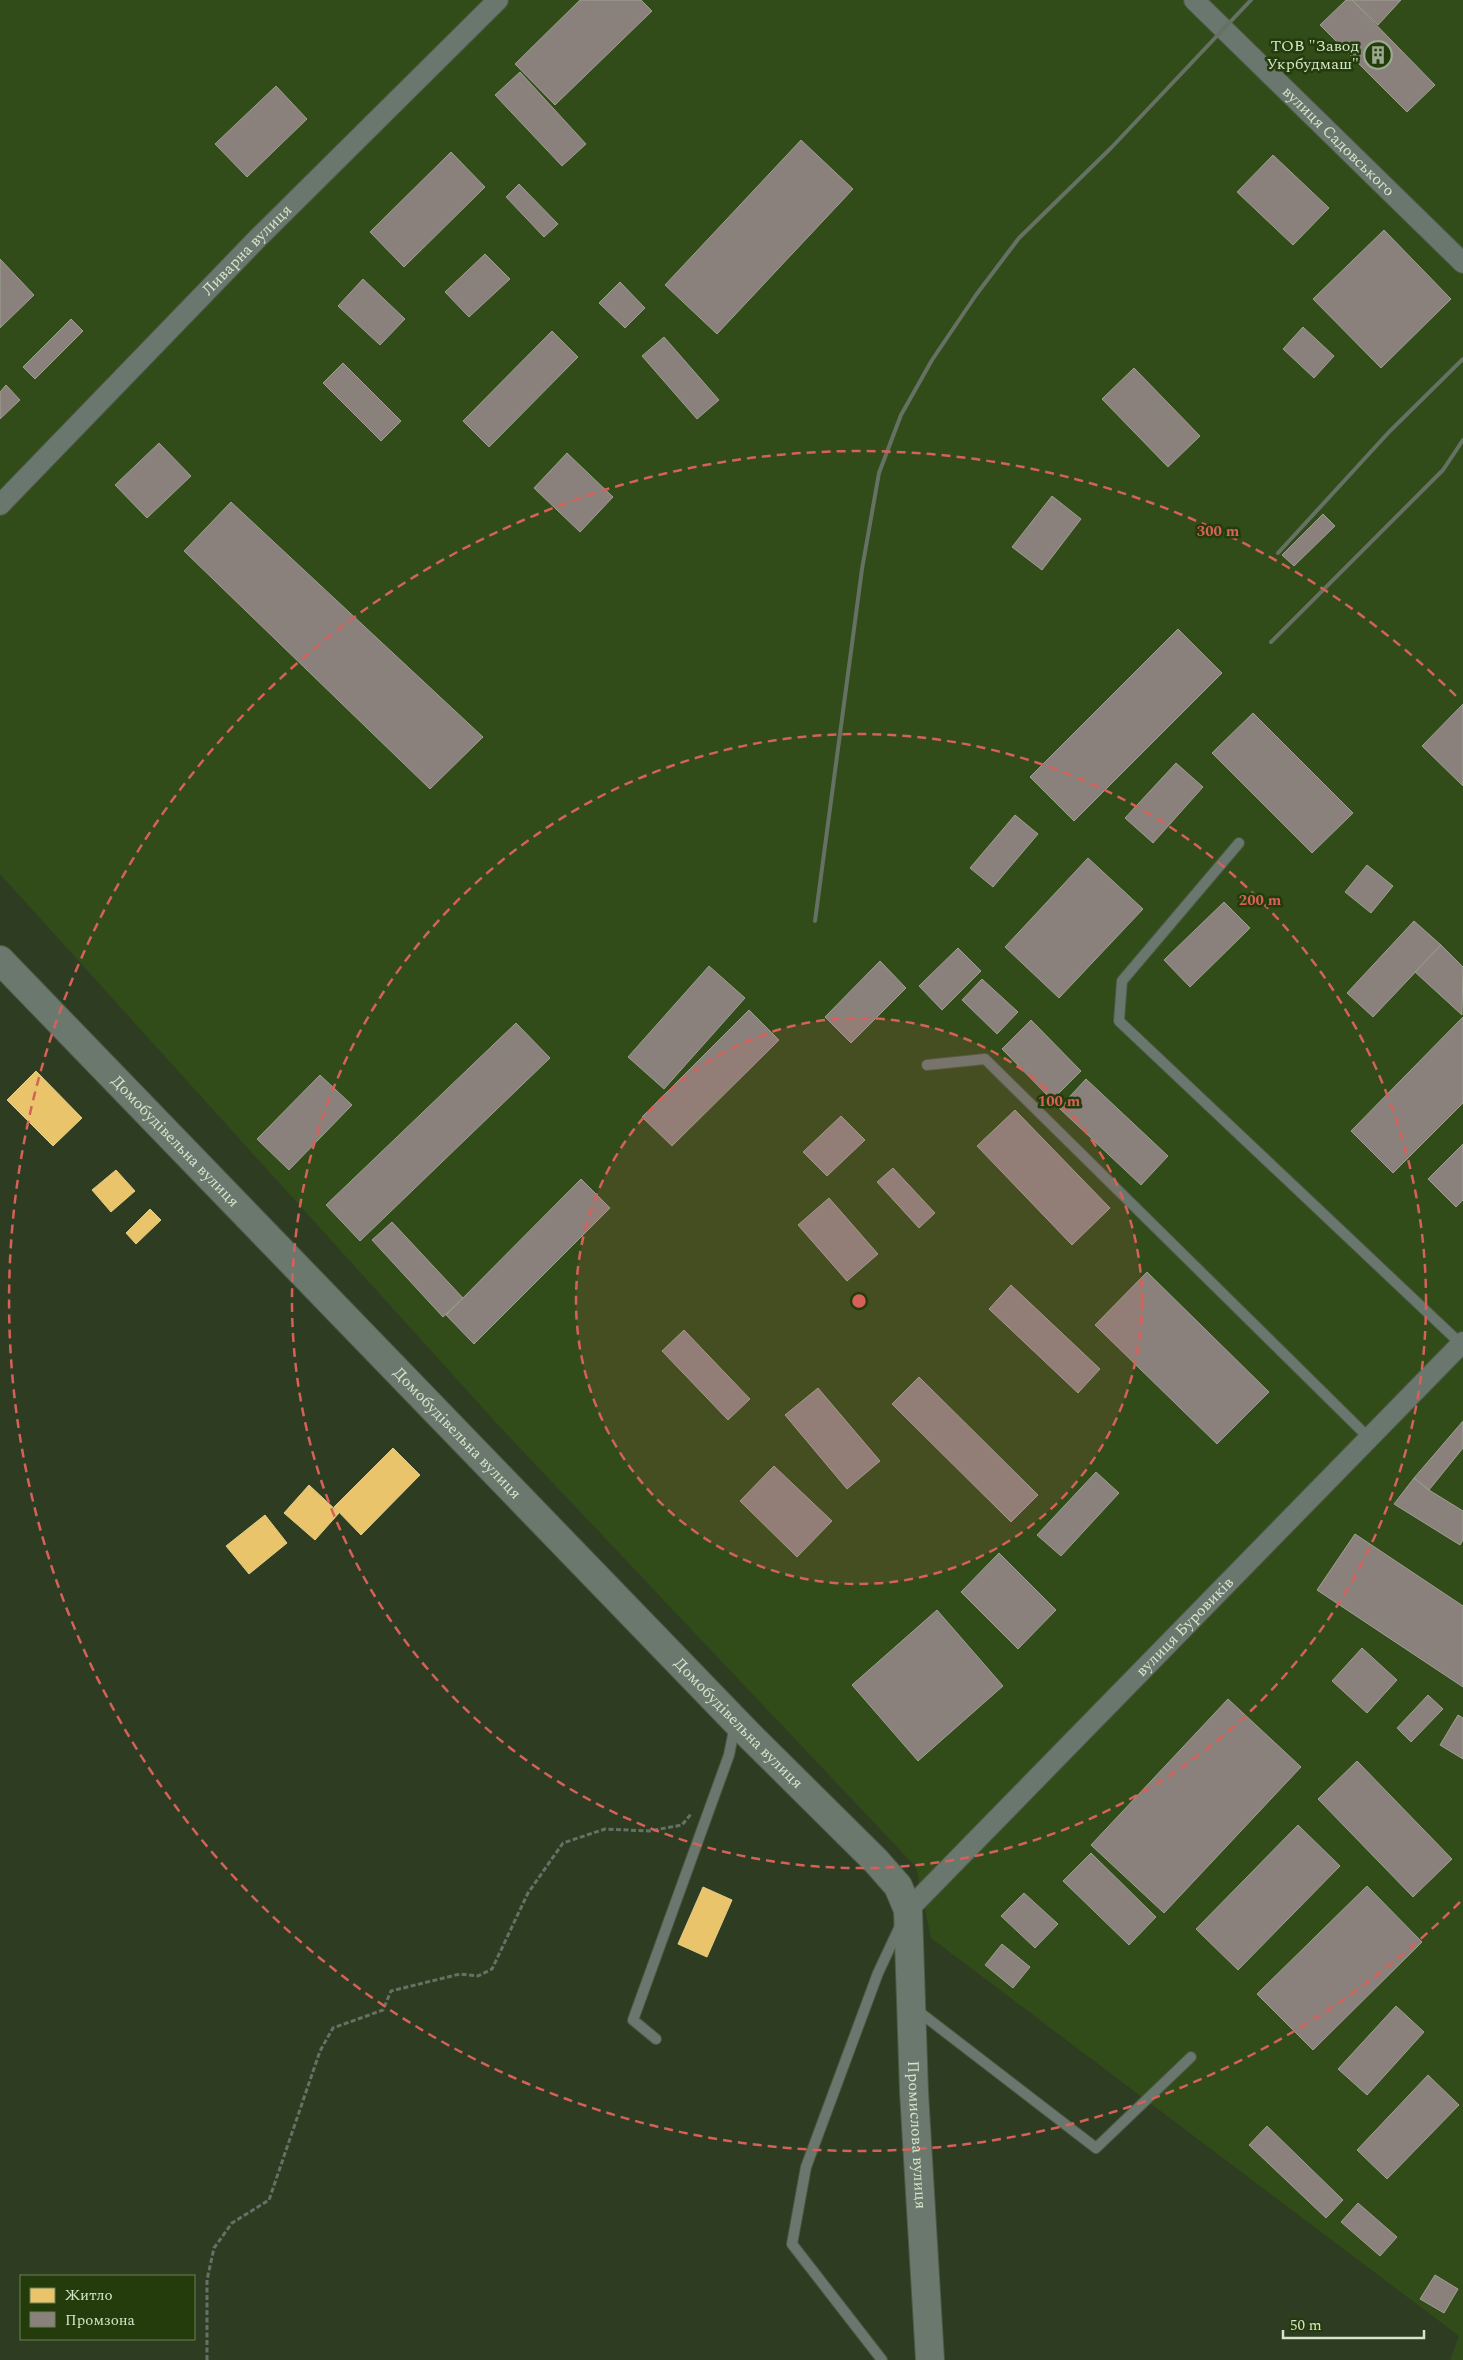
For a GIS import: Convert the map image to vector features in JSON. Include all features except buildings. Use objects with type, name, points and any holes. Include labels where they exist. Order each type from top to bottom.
[{"type":"street","name":"Ливарна вулиця","points":[[0,505],[258,238],[498,0]]},
{"type":"street","name":"вулиця Садовського","points":[[1194,0],[1463,263]]},
{"type":"street","name":"Домобудівельна вулиця","points":[[0,960],[735,1721],[876,1861],[898,1886],[908,1910]]},
{"type":"street","name":"вулиця Буровиків","points":[[908,1910],[1462,1343]]},
{"type":"street","name":"Промислова вулиця","points":[[908,1910],[914,2092],[930,2360]]},
{"type":"lane","points":[[1240,843],[1122,981],[1119,1021],[1462,1343]]},
{"type":"lane","points":[[927,1065],[985,1059],[1369,1438]]},
{"type":"lane","points":[[656,2040],[633,2020],[729,1755],[735,1721]]},
{"type":"lane","points":[[882,2360],[792,2244],[806,2167],[878,1973],[908,1910]]},
{"type":"lane","points":[[911,2005],[1096,2148],[1191,2057]]},
{"type":"path","points":[[206,2360],[207,2280],[214,2248],[232,2223],[269,2200],[320,2051],[333,2028],[383,2010],[391,1991],[460,1974],[478,1976],[492,1969],[528,1893],[563,1843],[605,1829],[649,1831],[682,1825],[694,1811]]},
{"type":"shaded area","points":[[0,0],[1463,0],[1463,2360],[1450,2360],[1459,2336],[931,1938],[916,1867],[500,1427],[0,874]]},
{"type":"railway","points":[[815,921],[862,569],[879,473],[901,415],[932,360],[976,295],[1019,238],[1111,148],[1251,0]]},
{"type":"railway","points":[[1278,553],[1389,432],[1463,359]]},
{"type":"railway","points":[[1271,642],[1443,470],[1463,440]]},
{"type":"place","name":"ТОВ \"Завод Укрбудмаш\"","points":[[1378,55]]}]
